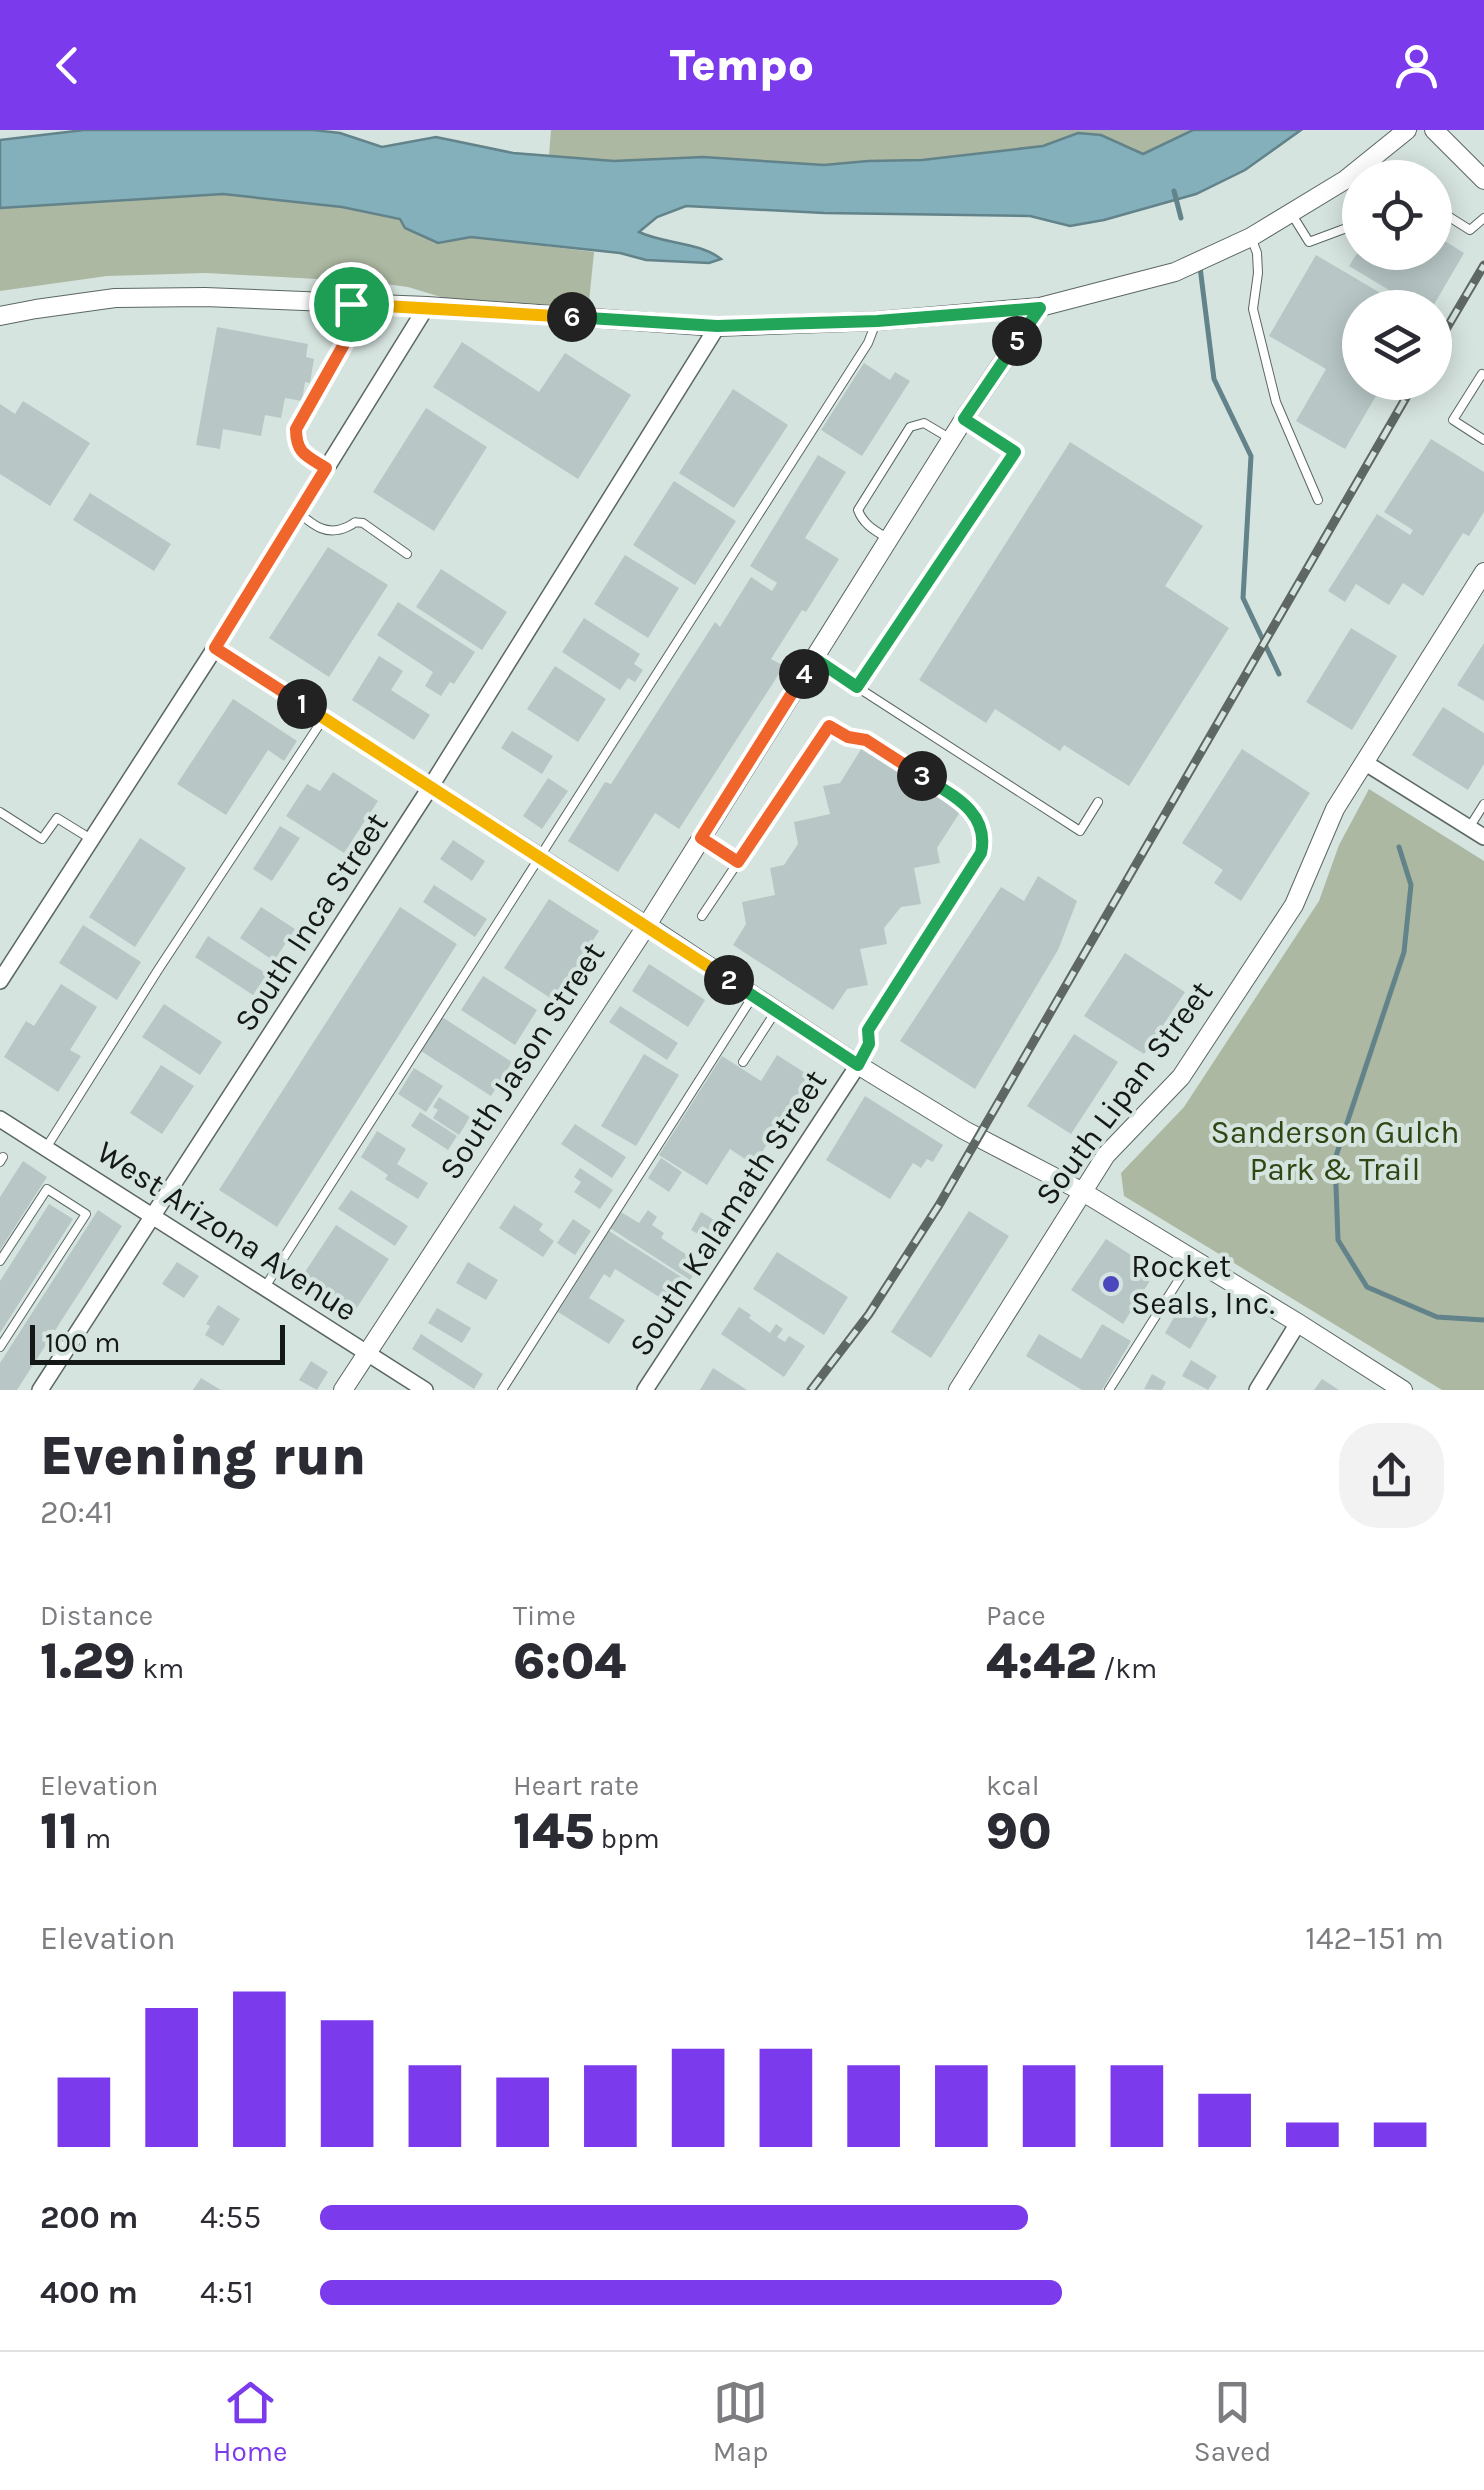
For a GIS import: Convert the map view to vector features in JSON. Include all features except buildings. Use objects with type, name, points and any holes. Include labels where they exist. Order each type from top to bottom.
[{"type":"street","points":[[0,316],[115,298],[205,297],[427,306],[717,326],[877,321],[1040,308],[1175,272],[1250,237],[1345,180],[1407,130]]},
{"type":"street","points":[[1434,130],[1484,180]]},
{"type":"street","points":[[0,981],[215,648],[427,306]]},
{"type":"street","name":"South Jason Street","points":[[343,1390],[647,926],[964,419],[1040,308]]},
{"type":"street","name":"South Inca Street","points":[[40,1390],[431,786],[717,326]]},
{"type":"street","name":"South Lipan Street","points":[[958,1390],[1106,1155],[1181,1077],[1294,905],[1335,809],[1484,572]]},
{"type":"street","points":[[215,648],[858,1065],[980,1140],[1082,1192],[1403,1390]]},
{"type":"street","points":[[1364,762],[1484,837]]},
{"type":"street","name":"South Kalamath Street","points":[[645,1390],[858,1065]]},
{"type":"street","name":"West Arizona Avenue","points":[[0,1119],[425,1390]]},
{"type":"street","points":[[1256,1390],[1298,1323]]},
{"type":"lane","points":[[1291,213],[1309,242],[1342,229]]},
{"type":"lane","points":[[1452,219],[1470,230],[1484,218]]},
{"type":"lane","points":[[1250,237],[1257,253],[1254,309],[1276,402],[1318,500]]},
{"type":"lane","points":[[326,468],[302,453],[296,429],[352,330],[351,304]]},
{"type":"lane","points":[[264,1288],[868,343],[877,321]]},
{"type":"lane","points":[[1484,375],[1453,420],[1484,440]]},
{"type":"lane","points":[[857,687],[1015,452],[964,419]]},
{"type":"lane","points":[[889,539],[871,528],[858,510],[910,426],[924,424],[952,439]]},
{"type":"lane","points":[[299,514],[318,529],[335,531],[356,522],[363,524],[406,554]]},
{"type":"lane","points":[[814,658],[1080,831],[1098,802]]},
{"type":"lane","points":[[46,1148],[324,718]]},
{"type":"lane","points":[[702,916],[829,726],[848,737],[866,740],[967,804],[983,838],[981,853],[868,1030],[869,1044],[858,1065]]},
{"type":"lane","points":[[1469,828],[1484,804]]},
{"type":"lane","points":[[0,812],[42,840],[57,818],[92,840]]},
{"type":"lane","points":[[701,838],[738,862]]},
{"type":"lane","points":[[502,1390],[753,996]]},
{"type":"lane","points":[[743,1062],[776,1011]]},
{"type":"lane","points":[[0,1261],[46,1189],[86,1214],[0,1347]]},
{"type":"lane","points":[[1109,1390],[1192,1259]]},
{"type":"green space","points":[[551,130],[1193,130],[1143,155],[1078,133],[1043,146],[922,160],[824,165],[703,157],[614,161],[549,156]]},
{"type":"green space","points":[[223,194],[342,207],[400,219],[438,243],[471,237],[594,252],[588,312],[451,300],[408,287],[371,282],[206,273],[107,276],[0,291],[0,208]]},
{"type":"green space","name":"Sanderson Gulch Park & Trail","points":[[1369,789],[1484,861],[1484,1390],[1442,1390],[1124,1196],[1121,1173],[1184,1107],[1319,901],[1339,845]]},
{"type":"water","points":[[84,130],[313,130],[340,133],[382,147],[436,137],[513,153],[614,161],[703,157],[824,165],[922,160],[1043,146],[1078,133],[1101,135],[1143,154],[1193,130],[1301,130],[1245,170],[1196,194],[1070,226],[1030,216],[686,206],[657,217],[639,232],[703,249],[721,259],[709,263],[646,260],[620,253],[471,237],[438,243],[405,228],[400,219],[342,207],[223,194],[0,208],[0,140]]},
{"type":"waterway","points":[[1174,191],[1181,218]]},
{"type":"waterway","points":[[1200,267],[1214,379],[1251,456],[1243,598],[1279,674]]},
{"type":"waterway","points":[[1399,847],[1411,885],[1404,952],[1335,1159],[1338,1240],[1367,1287],[1437,1317],[1484,1320]]},
{"type":"railway","points":[[1452,319],[1484,265]]},
{"type":"railway","points":[[811,1390],[869,1314],[939,1205],[1405,400]]},
{"type":"place","name":"Rocket Seals, Inc.","points":[[1111,1284]]},
{"type":"route","points":[[351,304],[717,326],[877,321],[1040,308],[964,419],[1015,452],[857,687],[814,658],[701,838],[738,862],[829,726],[848,737],[866,740],[967,804],[975,814],[983,838],[981,853],[868,1030],[869,1044],[858,1065],[215,648],[326,468],[298,448],[296,429],[352,330],[351,304]]}]
